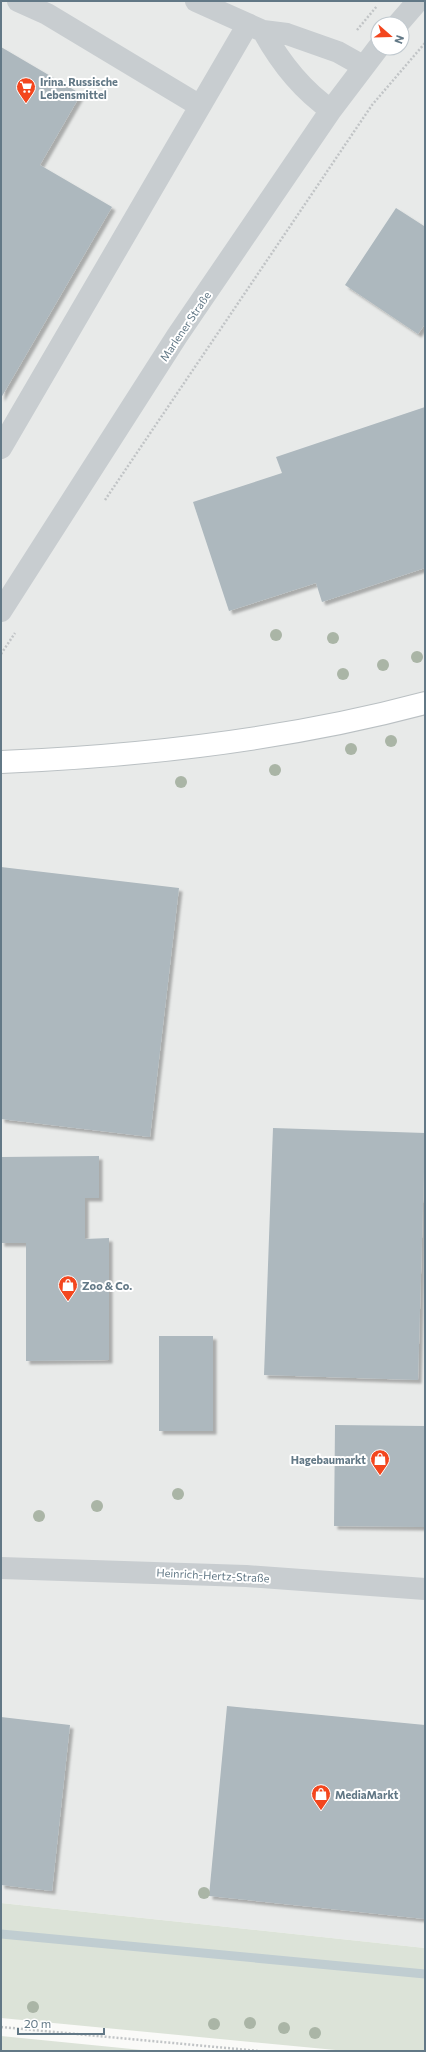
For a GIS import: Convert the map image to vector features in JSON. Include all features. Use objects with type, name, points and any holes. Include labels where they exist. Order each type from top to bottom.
[{"type":"main road","points":[[1,762],[70,759],[180,750],[293,732],[425,703]]},
{"type":"street","points":[[18,1],[47,14],[200,106]]},
{"type":"street","points":[[196,1],[256,27],[295,37],[338,52],[363,66]]},
{"type":"street","points":[[405,16],[418,1]]},
{"type":"street","points":[[1,448],[200,106],[256,27]]},
{"type":"street","points":[[256,27],[276,54],[312,97],[331,110]]},
{"type":"street","name":"Marlener Straße","points":[[1,611],[177,336],[331,110],[371,56]]},
{"type":"street","name":"Heinrich-Hertz-Straße","points":[[1,1568],[246,1576],[425,1589]]},
{"type":"path","points":[[104,502],[372,105],[425,43]]},
{"type":"path","points":[[1,654],[19,628]]},
{"type":"path","points":[[1,2027],[259,2051]]},
{"type":"shaded area","points":[[1,1],[425,1],[425,1948],[1,1903]]},
{"type":"shaded area","points":[[1,1903],[425,1948],[425,2051],[346,2051],[1,2018]]},
{"type":"shaded area","points":[[1,2036],[152,2051],[1,2051]]},
{"type":"building","points":[[1,47],[81,94],[40,165],[112,207],[1,398]]},
{"type":"building","points":[[396,208],[424,226],[425,225],[425,324],[418,334],[345,285]]},
{"type":"building","points":[[425,407],[425,568],[322,602],[316,583],[229,611],[193,502],[282,473],[276,457]]},
{"type":"building","points":[[1,867],[179,888],[150,1137],[1,1119]]},
{"type":"building","points":[[273,1128],[425,1133],[418,1380],[264,1375]]},
{"type":"building","name":"Zoo & Co.","points":[[99,1156],[99,1198],[85,1198],[85,1239],[109,1238],[109,1360],[26,1361],[26,1243],[1,1243],[1,1157]]},
{"type":"building","points":[[159,1336],[213,1336],[213,1431],[159,1431]]},
{"type":"building","name":"Hagebaumarkt","points":[[335,1425],[425,1426],[425,1527],[334,1526]]},
{"type":"building","name":"MediaMarkt","points":[[227,1706],[425,1725],[425,1919],[209,1896]]},
{"type":"building","points":[[1,1717],[70,1725],[52,1891],[1,1885]]},
{"type":"waterway","points":[[1,1934],[425,1974]]},
{"type":"place","name":"Irina. Russische Lebensmittel","points":[[26,104]]},
{"type":"place","name":"Zoo & Co.","points":[[68,1302]]},
{"type":"place","name":"Hagebaumarkt","points":[[380,1476]]},
{"type":"place","name":"MediaMarkt","points":[[321,1811]]}]
